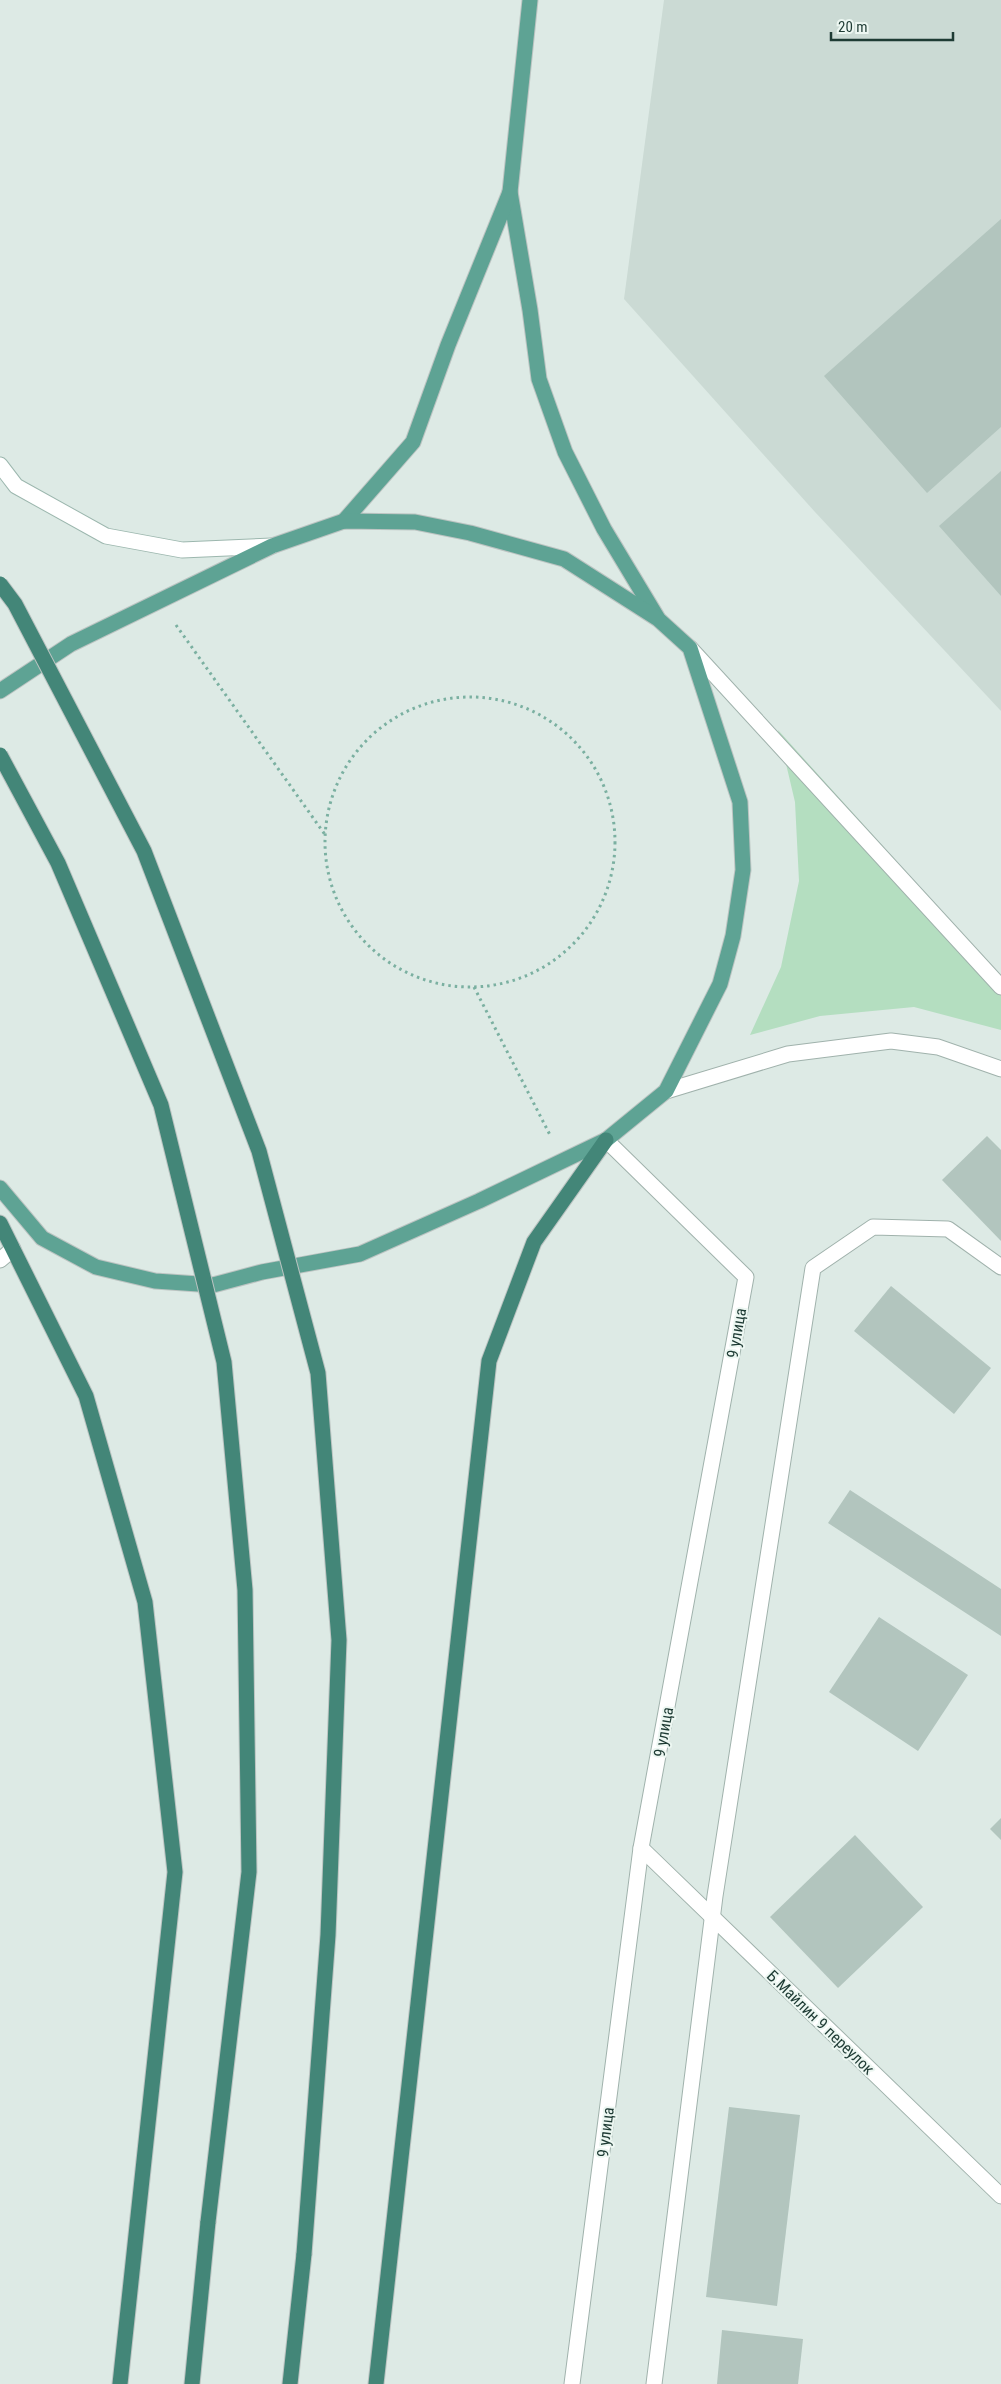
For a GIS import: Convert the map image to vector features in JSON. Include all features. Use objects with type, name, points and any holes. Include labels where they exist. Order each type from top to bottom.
[{"type":"highway","points":[[0,584],[15,604],[144,851],[259,1150],[318,1373],[339,1640],[328,1935],[304,2254],[290,2384]]},
{"type":"highway","points":[[0,755],[58,863],[160,1105],[224,1362],[245,1590],[249,1872],[208,2222],[192,2384]]},
{"type":"highway","points":[[376,2384],[489,1361],[534,1242],[606,1140]]},
{"type":"highway","points":[[0,1223],[86,1396],[145,1602],[175,1872],[120,2384]]},
{"type":"main road","points":[[530,0],[510,192],[530,310],[539,379],[570,460],[604,528],[658,618]]},
{"type":"main road","points":[[344,521],[413,442],[448,345],[510,192]]},
{"type":"main road","points":[[0,690],[71,644],[272,546],[344,521],[414,522],[470,533],[564,560],[658,618],[690,648],[740,802],[743,870],[733,936],[720,984],[666,1091],[606,1140],[479,1201],[360,1254],[262,1272],[213,1286],[155,1281],[96,1266],[42,1238],[0,1188]]},
{"type":"street","points":[[0,465],[16,486],[106,536],[182,550],[272,546]]},
{"type":"street","points":[[690,648],[1001,987]]},
{"type":"street","points":[[666,1091],[788,1054],[891,1041],[938,1047],[1001,1069]]},
{"type":"street","name":"9 улица","points":[[572,2384],[641,1848],[746,1277],[606,1140]]},
{"type":"street","points":[[654,2384],[713,1918],[813,1268],[873,1227],[948,1229],[1001,1267]]},
{"type":"street","points":[[0,1260],[13,1249]]},
{"type":"street","name":"Б.Майлин 9 переулок","points":[[641,1848],[1001,2196]]},
{"type":"path","points":[[160,601],[326,837]]},
{"type":"path","points":[[473,696],[523,706],[566,732],[598,772],[613,815],[614,862],[602,905],[576,943],[539,971],[497,986],[474,987],[451,987],[407,974],[369,948],[341,912],[325,863],[326,812],[345,765],[379,727],[424,703],[473,696]]},
{"type":"path","points":[[474,987],[563,1160]]},
{"type":"shaded area","points":[[664,0],[1001,0],[1001,711],[815,512],[624,299]]},
{"type":"green space","points":[[778,730],[1001,977],[1001,1030],[914,1007],[820,1016],[750,1035],[781,967],[799,881],[795,802]]},
{"type":"building","points":[[1001,219],[1001,427],[927,493],[824,376]]},
{"type":"building","points":[[1001,471],[1001,596],[939,526]]},
{"type":"building","points":[[987,1136],[1001,1150],[1001,1241],[942,1180]]},
{"type":"building","points":[[891,1286],[991,1368],[954,1414],[854,1331]]},
{"type":"building","points":[[850,1490],[1001,1589],[1001,1636],[828,1523]]},
{"type":"building","points":[[879,1617],[968,1675],[918,1751],[829,1692]]},
{"type":"building","points":[[1001,1818],[1001,1840],[990,1829]]},
{"type":"building","points":[[855,1835],[923,1907],[838,1988],[770,1917]]},
{"type":"building","points":[[729,2107],[800,2115],[777,2306],[706,2297]]},
{"type":"building","points":[[722,2330],[803,2339],[798,2384],[717,2384]]}]
